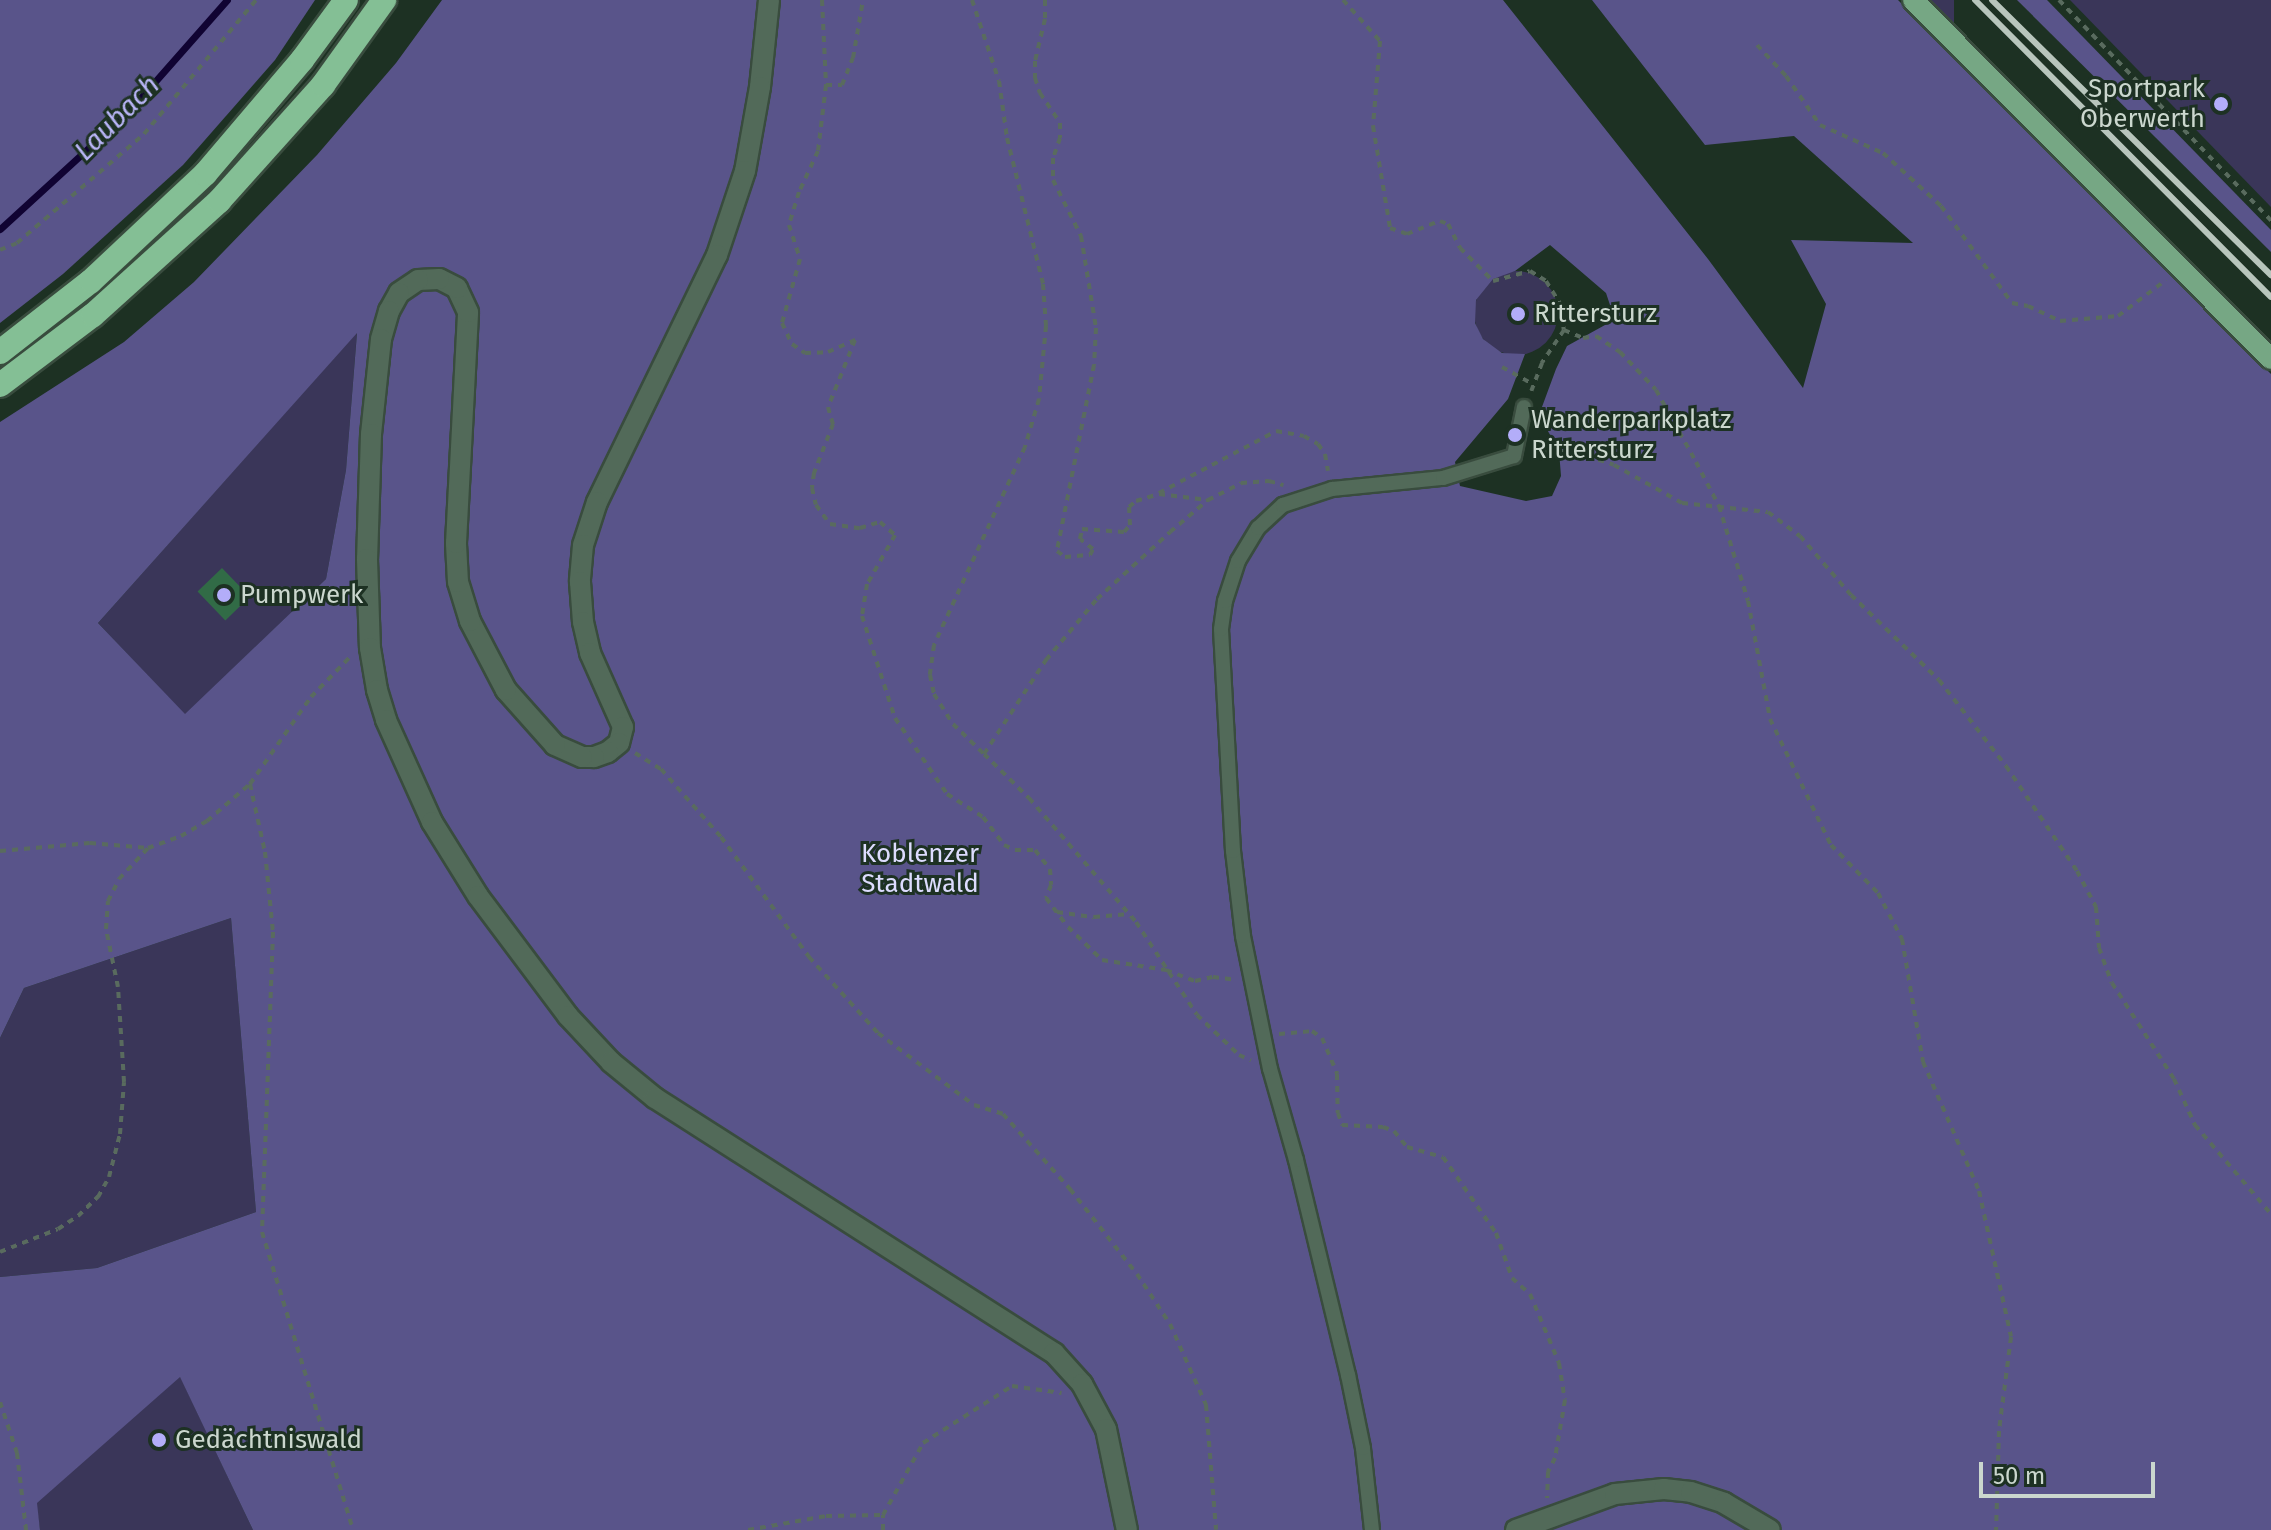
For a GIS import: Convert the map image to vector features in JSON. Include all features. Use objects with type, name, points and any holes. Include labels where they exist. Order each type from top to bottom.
[{"type":"highway","points":[[0,352],[91,281],[205,174],[302,60],[346,0]]},
{"type":"highway","points":[[0,385],[93,315],[181,240],[323,85],[384,0]]},
{"type":"main road","points":[[1913,0],[2271,359]]},
{"type":"street","points":[[769,0],[760,87],[745,171],[722,241],[672,353],[597,502],[583,545],[580,582],[583,622],[590,653],[623,727],[619,743],[608,752],[594,757],[582,757],[555,745],[506,690],[470,621],[458,582],[456,543],[468,312],[457,288],[439,279],[418,280],[399,293],[389,311],[381,339],[370,477],[370,648],[386,720],[432,822],[478,896],[568,1016],[611,1062],[655,1098],[1054,1353],[1082,1384],[1106,1429],[1127,1530]]},
{"type":"street","points":[[1516,1530],[1547,1516],[1615,1494],[1664,1489],[1691,1492],[1724,1503],[1770,1530]]},
{"type":"lane","points":[[1372,1530],[1363,1448],[1345,1359],[1262,1037],[1251,981],[1233,851],[1221,629],[1230,581],[1247,544],[1269,516],[1293,500],[1332,489],[1443,478],[1514,456],[1524,407]]},
{"type":"path","points":[[0,250],[17,243],[144,134],[256,0]]},
{"type":"path","points":[[822,0],[826,85],[818,151],[799,192],[789,225],[800,259],[782,323],[792,344],[805,353],[828,352],[855,340],[828,407],[833,424],[814,473],[812,488],[816,505],[830,524],[860,528],[880,522],[895,535],[867,584],[862,616],[895,718],[947,794],[983,817],[1004,845],[1015,850],[1035,850],[1050,869],[1051,885],[1046,898],[1102,960],[1166,970],[1195,981],[1213,977],[1251,981]]},
{"type":"path","points":[[826,85],[842,85],[853,58],[863,0]]},
{"type":"path","points":[[972,0],[999,81],[1007,138],[1043,284],[1046,326],[1039,399],[1025,447],[934,645],[930,675],[934,694],[953,724],[1029,798],[1129,914],[1197,1015],[1239,1055],[1270,1069]]},
{"type":"path","points":[[1045,0],[1045,19],[1035,61],[1035,78],[1040,93],[1060,123],[1060,138],[1053,158],[1053,180],[1081,236],[1096,328],[1094,365],[1056,547],[1058,554],[1065,557],[1090,555],[1093,549],[1080,539],[1082,529],[1124,532],[1130,525],[1128,511],[1132,503],[1159,494],[1276,431],[1286,430],[1318,444],[1325,454],[1332,489]]},
{"type":"path","points":[[1343,0],[1380,41],[1373,126],[1390,228],[1407,234],[1440,221],[1448,224],[1460,248],[1493,281],[1522,270],[1541,276],[1560,303],[1564,330],[1542,363],[1533,384],[1502,367]]},
{"type":"path","points":[[2059,0],[2271,220]]},
{"type":"path","points":[[1757,45],[1786,76],[1820,125],[1883,153],[1941,206],[2012,303],[2028,306],[2060,321],[2118,316],[2179,268]]},
{"type":"path","points":[[1564,330],[1583,338],[1595,333],[1620,352],[1656,390],[1719,506],[1748,601],[1770,719],[1831,845],[1878,893],[1902,939],[1923,1062],[1979,1191],[2011,1337],[1999,1431],[1996,1530]]},
{"type":"path","points":[[1514,456],[1559,451],[1587,456],[1614,465],[1682,503],[1768,512],[1800,536],[1851,595],[1939,680],[2006,766],[2077,871],[2096,907],[2099,948],[2112,983],[2174,1079],[2195,1125],[2271,1214]]},
{"type":"path","points":[[984,754],[1046,660],[1097,599],[1208,500],[1241,483],[1255,480],[1284,486],[1293,500]]},
{"type":"path","points":[[1159,494],[1208,500]]},
{"type":"path","points":[[0,851],[90,843],[148,848],[181,836],[207,821],[250,784],[326,679],[358,649],[370,648]]},
{"type":"path","points":[[619,743],[661,769],[721,837],[809,957],[878,1033],[974,1105],[1003,1114],[1070,1189],[1137,1274],[1170,1324],[1206,1405],[1216,1530]]},
{"type":"path","points":[[250,784],[265,852],[273,932],[262,1232],[353,1530]]},
{"type":"path","points":[[0,1252],[58,1229],[78,1216],[98,1197],[109,1177],[120,1134],[124,1082],[118,987],[106,929],[108,901],[119,879],[148,848]]},
{"type":"path","points":[[1057,912],[1094,917],[1129,914]]},
{"type":"path","points":[[1262,1037],[1312,1031],[1322,1038],[1337,1074],[1338,1113],[1342,1125],[1383,1127],[1394,1131],[1407,1147],[1443,1157],[1496,1233],[1512,1278],[1530,1294],[1542,1318],[1549,1346],[1559,1363],[1565,1400],[1555,1458],[1548,1472],[1547,1516]]},
{"type":"path","points":[[883,1530],[883,1515],[923,1443],[1012,1386],[1028,1390]]},
{"type":"path","points":[[0,1402],[17,1453],[26,1530]]},
{"type":"path","points":[[748,1530],[826,1516],[883,1515]]},
{"type":"shaded area","points":[[1931,0],[1954,0],[1954,482],[1931,482]]},
{"type":"shaded area","name":"Sportpark Oberwerth","points":[[2070,0],[2271,0],[2271,207]]},
{"type":"shaded area","points":[[1516,271],[1539,278],[1551,290],[1558,313],[1551,336],[1539,348],[1516,355],[1493,348],[1481,336],[1474,313],[1481,290],[1493,278]]},
{"type":"shaded area","points":[[357,332],[346,470],[326,579],[185,715],[98,623]]},
{"type":"shaded area","points":[[231,918],[256,1212],[97,1268],[0,1277],[0,1038],[24,988]]},
{"type":"shaded area","name":"Gedächtniswald","points":[[180,1376],[253,1530],[40,1530],[36,1503]]},
{"type":"green space","points":[[0,0],[315,0],[275,60],[183,165],[63,274],[0,323]]},
{"type":"green space","name":"Koblenzer Stadtwald","points":[[442,0],[1503,0],[1708,259],[1803,388],[1826,304],[1791,240],[1913,243],[1794,136],[1705,145],[1592,0],[1898,0],[2271,374],[2271,1530],[253,1530],[180,1377],[37,1503],[40,1530],[0,1530],[0,1277],[97,1268],[256,1212],[231,918],[24,988],[0,1038],[0,422],[124,342],[194,282],[317,155],[396,63]],"holes":[[[1550,245],[1606,293],[1611,308],[1605,325],[1567,346],[1539,415],[1559,451],[1561,476],[1552,496],[1526,501],[1460,486],[1455,462],[1508,399],[1525,354],[1502,353],[1483,339],[1475,323],[1476,300],[1493,279],[1515,271]],[[357,333],[346,470],[326,579],[185,714],[98,623]]]},
{"type":"green space","points":[[2017,0],[2047,0],[2271,230],[2271,252]]},
{"type":"building","name":"Pumpwerk","points":[[222,568],[250,597],[225,620],[198,592]]},
{"type":"waterway","name":"Laubach","points":[[0,229],[129,111],[227,0]]},
{"type":"railway","points":[[1975,0],[2271,297]]},
{"type":"railway","points":[[1992,0],[2271,275]]},
{"type":"place","name":"Sportpark Oberwerth","points":[[2221,104]]},
{"type":"place","name":"Rittersturz","points":[[1518,314]]},
{"type":"place","name":"Wanderparkplatz Rittersturz","points":[[1515,435]]},
{"type":"place","name":"Pumpwerk","points":[[224,595]]},
{"type":"place","name":"Gedächtniswald","points":[[159,1440]]}]
